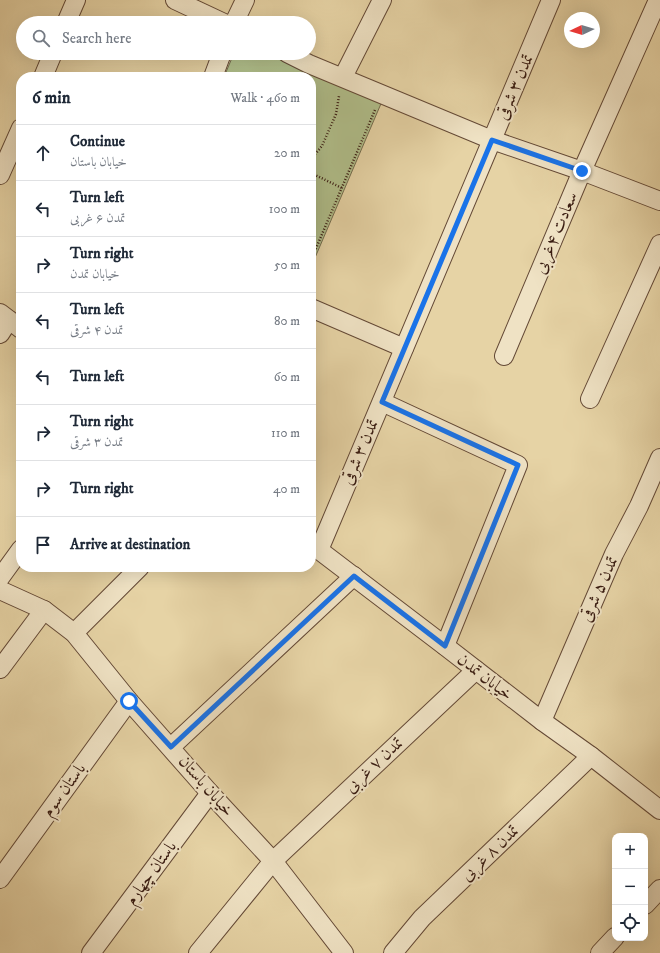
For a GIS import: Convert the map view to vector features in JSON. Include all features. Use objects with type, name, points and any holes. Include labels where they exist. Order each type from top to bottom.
[{"type":"street","points":[[69,16],[76,0]]},
{"type":"street","points":[[175,0],[209,16]]},
{"type":"street","points":[[237,16],[245,0]]},
{"type":"street","points":[[343,78],[382,0]]},
{"type":"street","name":"تمدن ۳ شرقی","points":[[316,545],[382,402],[551,0]]},
{"type":"street","name":"سعادت ۴غربی","points":[[504,356],[582,171],[658,0]]},
{"type":"street","points":[[45,72],[50,60]]},
{"type":"street","points":[[215,72],[219,60]]},
{"type":"street","points":[[303,60],[492,140],[582,171],[660,202]]},
{"type":"street","points":[[0,175],[10,158],[16,142]]},
{"type":"street","points":[[590,399],[660,244]]},
{"type":"street","points":[[316,310],[404,348]]},
{"type":"street","points":[[382,402],[518,465],[445,646]]},
{"type":"street","name":"تمدن ۵ شرقی","points":[[542,721],[614,554],[639,506],[660,458]]},
{"type":"street","name":"خیابان تمدن","points":[[316,548],[542,721],[591,756],[660,809]]},
{"type":"street","points":[[0,578],[16,556]]},
{"type":"street","points":[[74,633],[135,572]]},
{"type":"street","points":[[171,747],[354,576]]},
{"type":"street","name":"خیابان باستان","points":[[0,590],[44,610],[74,633],[129,701],[210,793],[273,861],[344,953]]},
{"type":"street","points":[[0,669],[44,610]]},
{"type":"street","name":"تمدن ۷ غربی","points":[[198,953],[273,861],[476,670]]},
{"type":"street","name":"باستان سوم","points":[[0,879],[129,701]]},
{"type":"street","name":"تمدن ۸ غربی","points":[[393,953],[422,918],[591,756]]},
{"type":"street","name":"باستان چهارم","points":[[92,953],[210,793]]},
{"type":"street","points":[[648,902],[660,889]]},
{"type":"street","points":[[600,953],[612,940]]},
{"type":"path","points":[[316,153],[322,146],[336,114],[343,78]]},
{"type":"path","points":[[316,248],[377,107]]},
{"type":"path","points":[[316,175],[342,188]]},
{"type":"green space","points":[[231,60],[292,60],[383,99],[316,255],[316,72],[226,72]]},
{"type":"route","points":[[129,701],[171,747],[354,576],[445,646],[518,465],[382,402],[492,140],[582,171]]}]
